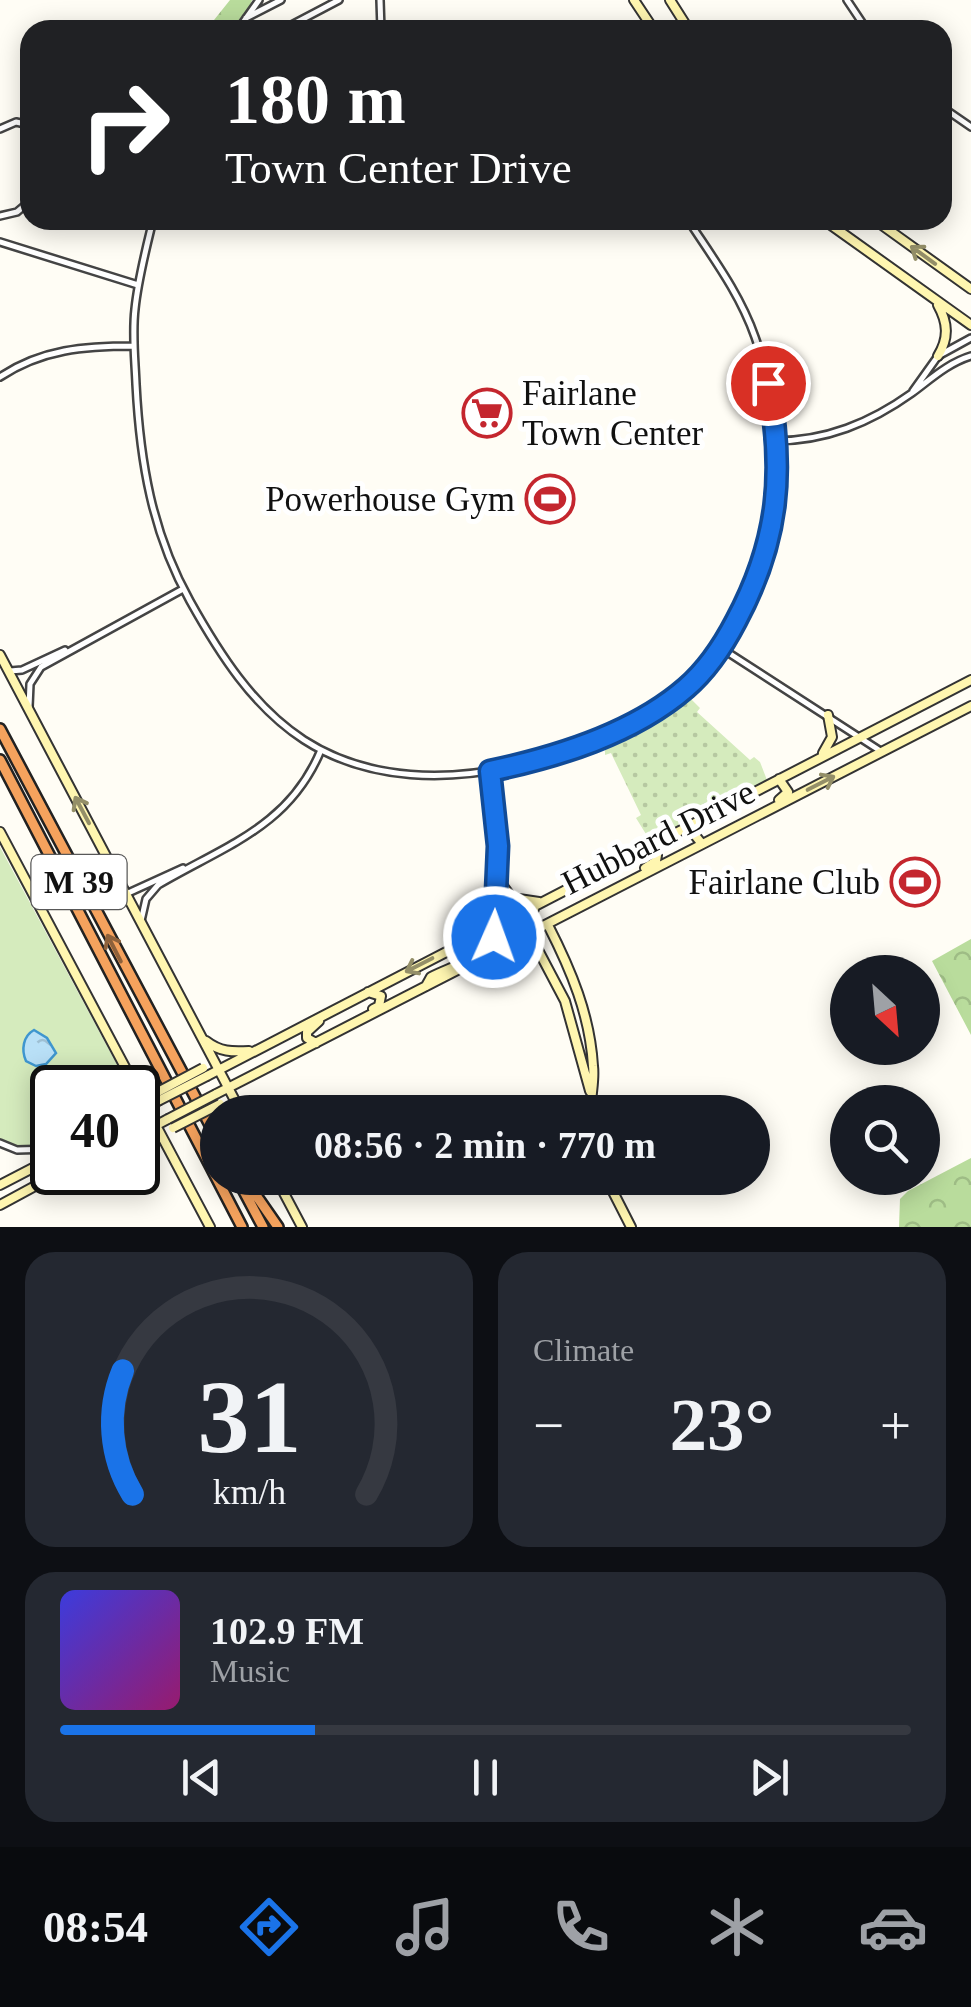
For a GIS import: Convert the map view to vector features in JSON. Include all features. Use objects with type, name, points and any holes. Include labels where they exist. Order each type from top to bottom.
[{"type":"highway","name":"M 39","points":[[0,729],[200,1106]]},
{"type":"highway","name":"M 39","points":[[1,763],[200,1147]]},
{"type":"highway","points":[[224,1195],[234,1227]]},
{"type":"highway","name":"M 39","points":[[225,1195],[242,1227]]},
{"type":"highway","points":[[249,1195],[263,1227]]},
{"type":"highway","points":[[254,1195],[278,1227]]},
{"type":"street","points":[[246,18],[258,0]]},
{"type":"street","points":[[246,18],[281,0]]},
{"type":"street","points":[[301,20],[339,0]]},
{"type":"street","points":[[151,230],[138,285],[134,346],[144,472],[163,546],[184,589],[254,696],[286,728],[322,750],[356,764],[401,774],[447,776],[490,771],[569,750],[640,718],[688,687],[721,648],[758,578],[776,504],[769,388],[755,337],[732,287],[695,230]]},
{"type":"street","points":[[838,230],[971,322]]},
{"type":"street","points":[[889,230],[971,289]]},
{"type":"street","points":[[0,242],[138,285]]},
{"type":"street","points":[[912,393],[946,342],[947,327],[932,297]]},
{"type":"street","points":[[938,356],[971,338]]},
{"type":"street","points":[[0,377],[32,359],[58,351],[134,346]]},
{"type":"street","points":[[774,441],[840,432],[875,417],[946,367],[971,356]]},
{"type":"street","points":[[9,672],[22,670],[86,640],[184,589]]},
{"type":"street","points":[[29,710],[30,688],[36,673],[86,640]]},
{"type":"street","points":[[721,648],[882,752]]},
{"type":"street","points":[[0,655],[232,1095]]},
{"type":"street","name":"Hubbard Drive","points":[[160,1096],[205,1072],[219,1070],[971,680]]},
{"type":"street","name":"Hubbard Drive","points":[[160,1123],[971,706]]},
{"type":"street","points":[[817,759],[832,737],[828,716]]},
{"type":"street","points":[[126,894],[186,867],[255,830],[283,810],[306,782],[322,750]]},
{"type":"street","points":[[423,989],[431,977],[486,949],[494,937],[497,824],[490,771]]},
{"type":"street","points":[[737,826],[784,798],[788,792],[778,779]]},
{"type":"street","points":[[702,844],[694,834],[697,824],[730,804]]},
{"type":"street","points":[[0,832],[125,1065]]},
{"type":"street","points":[[595,900],[603,890],[652,865],[658,855],[650,845]]},
{"type":"street","points":[[142,920],[152,890],[186,867]]},
{"type":"street","points":[[590,1095],[565,1001],[525,922],[530,912],[588,882],[599,872]]},
{"type":"street","points":[[497,878],[512,898],[539,902]]},
{"type":"street","points":[[548,925],[584,1009],[594,1072],[590,1091]]},
{"type":"street","points":[[548,967],[565,958]]},
{"type":"street","points":[[328,1037],[335,1028],[378,1006],[381,996],[366,992]]},
{"type":"street","points":[[565,1001],[573,1008],[584,1009]]},
{"type":"street","points":[[316,1043],[307,1038],[307,1032],[333,1008]]},
{"type":"street","points":[[576,1032],[588,1030]]},
{"type":"street","points":[[203,1038],[217,1049],[229,1052],[253,1050]]},
{"type":"street","points":[[205,1072],[210,1050]]},
{"type":"street","points":[[168,1145],[173,1128],[200,1114]]},
{"type":"street","points":[[160,1128],[210,1227]]},
{"type":"street","points":[[0,1143],[30,1151]]},
{"type":"street","points":[[0,1185],[30,1169]]},
{"type":"street","points":[[0,1205],[30,1189]]},
{"type":"street","points":[[285,1195],[302,1227]]},
{"type":"street","points":[[615,1195],[632,1227]]},
{"type":"green space","points":[[230,0],[252,0],[245,20],[214,20]]},
{"type":"green space","points":[[690,698],[700,708],[697,712],[750,760],[754,757],[760,762],[767,780],[702,815],[694,815],[689,807],[681,811],[678,826],[649,839],[636,818],[641,815],[611,753],[605,755],[605,747],[677,710]]},
{"type":"green space","points":[[0,847],[117,1065],[30,1065],[30,1148],[0,1140]]},
{"type":"green space","points":[[971,939],[971,1035],[940,976],[940,956]]},
{"type":"green space","points":[[971,1158],[971,1227],[899,1227],[900,1199],[904,1195],[940,1195],[940,1174]]},
{"type":"water","points":[[34,1030],[47,1038],[56,1053],[46,1064],[26,1061],[23,1048]]},
{"type":"place","name":"Fairlane Town Center","points":[[487,413]]},
{"type":"place","name":"Powerhouse Gym","points":[[550,499]]},
{"type":"place","name":"Fairlane Club","points":[[915,882]]},
{"type":"route","points":[[494,937],[498,846],[490,771],[606,736],[668,702],[711,662],[751,593],[768,548],[776,504],[768,383]]}]
